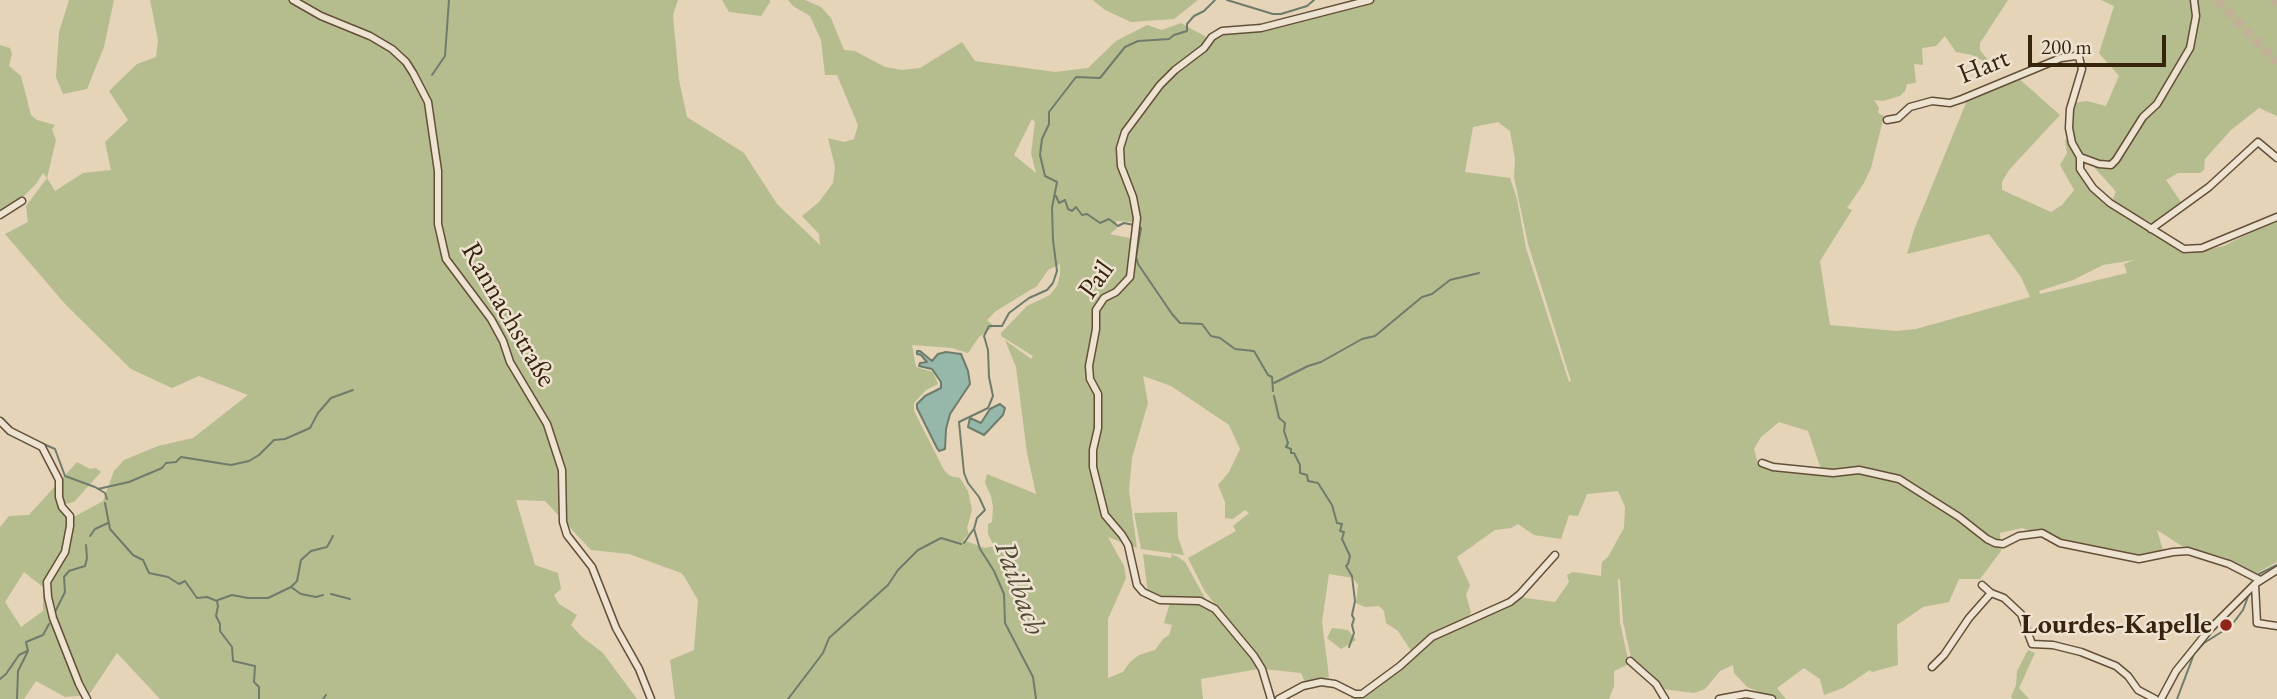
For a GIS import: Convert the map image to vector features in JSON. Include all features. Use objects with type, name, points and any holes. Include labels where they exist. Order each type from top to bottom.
[{"type":"street","name":"Rannachstraße","points":[[293,0],[321,16],[370,36],[391,49],[406,62],[428,102],[438,171],[438,223],[446,259],[491,319],[510,362],[547,424],[562,470],[563,522],[567,535],[592,567],[616,628],[639,669],[651,699]]},
{"type":"street","name":"Pail","points":[[1272,699],[1262,669],[1254,656],[1215,609],[1200,601],[1160,600],[1143,593],[1137,585],[1128,545],[1104,515],[1093,467],[1093,450],[1098,428],[1098,394],[1090,379],[1089,366],[1096,329],[1096,310],[1104,298],[1116,292],[1130,277],[1137,218],[1133,197],[1121,166],[1120,148],[1125,132],[1160,85],[1222,31],[1261,28],[1370,0]]},
{"type":"street","points":[[2080,157],[2111,165],[2143,117],[2157,104],[2190,48],[2196,24],[2194,0]]},
{"type":"street","name":"Hart","points":[[1887,120],[1898,118],[1910,107],[1932,101],[1950,103],[2061,58],[2076,56],[2079,57],[2082,69],[2073,95],[2069,128],[2072,142],[2080,157],[2080,169],[2093,188],[2110,203],[2184,249],[2202,248],[2277,217]]},
{"type":"street","points":[[2151,229],[2209,187],[2258,142],[2277,158]]},
{"type":"street","points":[[0,215],[22,201]]},
{"type":"street","points":[[0,421],[10,431],[42,447],[59,480],[59,498],[62,507],[70,516],[70,526],[65,552],[47,582],[48,597],[52,618],[87,699]]},
{"type":"street","points":[[1762,463],[1773,467],[1833,473],[1859,470],[1899,480],[1995,543],[2003,544],[2019,536],[2042,533],[2060,543],[2139,559],[2188,551],[2229,564],[2258,582]]},
{"type":"street","points":[[1279,699],[1303,686],[1321,682],[1362,694],[1400,666],[1432,637],[1510,602],[1555,555]]},
{"type":"street","points":[[2161,699],[2176,671],[2195,646],[2258,582],[2277,570]]},
{"type":"street","points":[[2258,582],[2257,623],[2277,626]]},
{"type":"street","points":[[1982,585],[1991,593],[2004,598],[2021,614],[2032,644],[2053,645],[2081,652],[2116,666],[2138,690],[2155,699]]},
{"type":"street","points":[[1932,667],[1991,593]]},
{"type":"street","points":[[1630,661],[1656,684],[1665,699]]},
{"type":"street","points":[[1720,699],[1746,694],[1772,699]]},
{"type":"green space","points":[[69,0],[114,0],[104,47],[87,89],[63,94],[56,77],[59,32]]},
{"type":"green space","points":[[150,0],[678,0],[673,15],[679,80],[687,117],[744,153],[777,204],[820,245],[819,234],[802,216],[819,202],[833,183],[835,167],[828,138],[844,142],[854,139],[858,125],[837,75],[825,75],[821,40],[810,16],[788,0],[805,0],[821,7],[831,18],[844,50],[855,51],[885,67],[902,70],[920,68],[962,42],[975,61],[1055,72],[1088,68],[1116,41],[1147,25],[1162,30],[1181,23],[1206,37],[1203,48],[1216,34],[1261,28],[1370,0],[2008,0],[1980,43],[1980,50],[1992,65],[1972,55],[1956,52],[1945,36],[1936,46],[1922,48],[1923,65],[1914,64],[1916,83],[1907,84],[1900,96],[1883,101],[1874,100],[1879,108],[1878,113],[1884,116],[1871,168],[1847,208],[1852,210],[1820,261],[1830,325],[1896,331],[1916,329],[2030,297],[2021,277],[1989,234],[1907,254],[1914,230],[1968,98],[2017,77],[2060,115],[2009,170],[2002,182],[2002,190],[2051,212],[2062,205],[2074,190],[2060,165],[2067,153],[2065,140],[2072,134],[2073,103],[2087,101],[2106,106],[2119,76],[2099,53],[2114,6],[2101,0],[2277,0],[2277,116],[2259,108],[2231,130],[2205,159],[2204,170],[2200,173],[2178,173],[2166,180],[2181,202],[2152,223],[2111,202],[2116,192],[2089,162],[2084,166],[2090,188],[2176,248],[2186,249],[2185,254],[2224,246],[2277,219],[2277,562],[2255,574],[2226,558],[2182,546],[2157,530],[2163,550],[2144,555],[2114,552],[2022,528],[2000,533],[2001,551],[1980,579],[1959,579],[1949,602],[1923,607],[1897,625],[1898,665],[1872,672],[1870,670],[1843,688],[1824,695],[1820,679],[1804,668],[1777,688],[1786,699],[1762,699],[1764,694],[1747,687],[1734,673],[1733,665],[1720,671],[1705,689],[1694,693],[1662,689],[1632,662],[1623,622],[1618,579],[1620,622],[1629,664],[1614,671],[1614,686],[1609,699],[1351,699],[1352,695],[1361,698],[1437,637],[1503,610],[1519,597],[1555,602],[1569,582],[1567,575],[1573,572],[1601,576],[1602,562],[1608,557],[1624,528],[1625,507],[1618,491],[1587,494],[1578,516],[1569,515],[1561,539],[1534,535],[1518,524],[1511,528],[1495,530],[1457,557],[1470,585],[1466,595],[1471,612],[1464,623],[1435,634],[1412,652],[1398,631],[1386,623],[1384,611],[1379,606],[1365,607],[1356,603],[1358,585],[1353,578],[1329,574],[1322,622],[1329,677],[1306,684],[1301,673],[1264,669],[1204,590],[1188,558],[1236,531],[1233,526],[1249,513],[1245,510],[1233,519],[1225,518],[1225,502],[1218,485],[1229,472],[1240,449],[1229,425],[1171,386],[1143,376],[1148,403],[1132,458],[1129,490],[1137,548],[1108,537],[1124,566],[1126,578],[1108,619],[1108,678],[1123,672],[1139,655],[1155,650],[1169,635],[1172,625],[1164,623],[1170,603],[1204,605],[1251,656],[1258,669],[1201,679],[1203,699],[675,699],[670,660],[694,650],[698,600],[684,576],[629,554],[591,550],[545,501],[516,500],[535,565],[558,573],[561,589],[554,595],[559,604],[577,615],[571,625],[603,653],[637,699],[160,699],[117,653],[89,695],[65,697],[36,681],[24,699],[0,699],[0,527],[9,516],[29,515],[77,462],[101,472],[74,502],[60,505],[72,518],[103,501],[114,471],[124,460],[158,446],[193,438],[248,395],[199,376],[172,388],[131,369],[66,305],[5,234],[28,222],[26,206],[47,178],[55,191],[83,173],[111,170],[105,142],[128,120],[109,91],[137,64],[156,57],[158,40]],"holes":[[[1032,119],[1035,122],[1031,153],[1036,173],[1014,155]],[[1498,122],[1510,131],[1515,159],[1514,177],[1528,244],[1571,381],[1569,382],[1526,248],[1517,199],[1510,178],[1465,172],[1473,127]],[[1130,196],[1137,228],[1126,284],[1134,239],[1110,234],[1117,228],[1116,221],[1135,222]],[[2134,260],[2124,264],[2127,273],[2040,294],[2039,291],[2073,280],[2103,265]],[[1060,264],[1057,286],[1050,295],[1027,306],[1001,333],[1001,336],[1033,356],[1031,359],[1005,340],[1016,367],[1027,453],[1036,494],[987,474],[985,483],[993,507],[988,534],[994,546],[985,548],[963,540],[969,534],[967,528],[972,510],[968,491],[960,478],[950,476],[944,470],[914,411],[914,403],[926,390],[938,384],[933,372],[916,367],[912,345],[952,348],[968,353],[979,337],[994,326],[987,320],[996,311],[1037,286],[1048,270]],[[1779,422],[1808,431],[1822,472],[1774,469],[1758,464],[1754,449],[1761,437]],[[24,572],[43,587],[43,611],[21,627],[5,602]]]},
{"type":"green space","points":[[722,0],[770,2],[761,16],[729,12]]},
{"type":"green space","points":[[1093,0],[1198,0],[1174,19],[1131,22],[1105,10]]},
{"type":"green space","points":[[0,45],[10,48],[12,54],[9,66],[21,76],[31,115],[37,120],[55,125],[52,129],[56,140],[47,178],[43,173],[23,197],[0,211]]},
{"type":"green space","points":[[1177,512],[1178,537],[1184,555],[1141,549],[1134,513]]},
{"type":"green space","points":[[1143,554],[1172,558],[1171,554],[1185,562],[1206,600],[1162,598],[1148,594]]},
{"type":"green space","points":[[1332,628],[1348,630],[1356,640],[1341,649],[1327,638]]},
{"type":"green space","points":[[2028,650],[2035,653],[2019,688],[2029,699],[2013,699],[2011,697],[2016,685],[2017,671]]},
{"type":"shaded area","points":[[917,351],[932,361],[938,354],[946,352],[961,354],[968,371],[970,384],[950,414],[945,449],[939,451],[917,404],[925,396],[941,388],[941,382],[932,369],[919,366],[920,363],[927,362]]},
{"type":"shaded area","points":[[1000,404],[1005,408],[1003,415],[984,435],[968,427],[970,418],[981,423],[990,409]]},
{"type":"waterway","points":[[432,75],[445,56],[449,0]]},
{"type":"waterway","name":"Pailbach","points":[[1036,699],[1033,677],[1005,623],[1004,594],[980,549],[974,529],[977,518],[985,510],[964,473],[959,422],[988,408],[993,396],[984,336],[989,326],[1002,326],[1009,313],[1029,298],[1047,290],[1057,271],[1052,208],[1057,182],[1045,176],[1040,155],[1042,139],[1049,124],[1049,112],[1076,77],[1100,78],[1125,47],[1138,41],[1169,39],[1187,31],[1187,24],[1194,16],[1215,0]]},
{"type":"waterway","name":"Pailbach","points":[[1227,0],[1273,14],[1307,6],[1314,0]]},
{"type":"waterway","points":[[1056,196],[1059,203],[1065,200],[1068,209],[1072,211],[1076,207],[1082,215],[1087,214],[1100,223],[1109,219],[1118,226],[1124,223],[1134,225]]},
{"type":"waterway","points":[[1138,226],[1141,228],[1136,257],[1138,264],[1172,314],[1180,323],[1202,324],[1211,336],[1220,338],[1235,349],[1254,351],[1268,375],[1272,377],[1273,391]]},
{"type":"waterway","points":[[1274,383],[1321,362],[1362,339],[1375,336],[1422,297],[1432,294],[1450,280],[1479,273]]},
{"type":"waterway","points":[[98,489],[129,482],[162,468],[166,463],[176,462],[181,457],[231,465],[249,461],[274,440],[285,439],[310,428],[331,398],[353,390]]},
{"type":"waterway","points":[[1274,396],[1279,418],[1285,423],[1284,431],[1288,443],[1286,447],[1294,453],[1300,465],[1300,473],[1307,475],[1308,481],[1318,483],[1332,505],[1337,523],[1342,524],[1340,531],[1344,532],[1342,539],[1350,556],[1346,566],[1352,576],[1355,601],[1352,615],[1354,633],[1349,647]]},
{"type":"waterway","points":[[41,443],[55,449],[65,476],[95,487],[105,493],[107,499]]},
{"type":"waterway","points":[[105,503],[110,529],[133,555],[143,560],[149,573],[168,577],[179,584],[185,581],[197,598],[207,597],[217,601],[216,616],[220,631],[232,647],[233,661],[255,666],[254,682],[259,687],[259,699]]},
{"type":"waterway","points":[[90,536],[95,529],[108,523]]},
{"type":"waterway","points":[[964,543],[973,530]]},
{"type":"waterway","points":[[291,587],[297,581],[301,560],[311,551],[327,547],[333,536]]},
{"type":"waterway","points":[[788,699],[823,653],[829,638],[888,585],[898,570],[918,550],[941,538],[961,544]]},
{"type":"waterway","points":[[55,612],[65,592],[64,577],[69,571],[85,566],[86,545]]},
{"type":"waterway","points":[[2257,575],[2277,565]]},
{"type":"waterway","points":[[218,600],[232,595],[268,598],[291,587],[301,594],[316,597],[323,595]]},
{"type":"waterway","points":[[331,594],[350,599]]},
{"type":"waterway","points":[[2177,699],[2194,654],[2204,643],[2231,626],[2243,610],[2249,594]]},
{"type":"waterway","points":[[17,699],[18,671],[28,651],[26,642],[43,635],[49,624]]},
{"type":"waterway","points":[[0,679],[19,655],[27,651]]},
{"type":"waterway","points":[[323,699],[326,695]]},
{"type":"tunnel","points":[[2217,0],[2277,63]]},
{"type":"tunnel","points":[[2273,0],[2277,4]]},
{"type":"place","name":"Lourdes-Kapelle","points":[[2226,625]]}]
